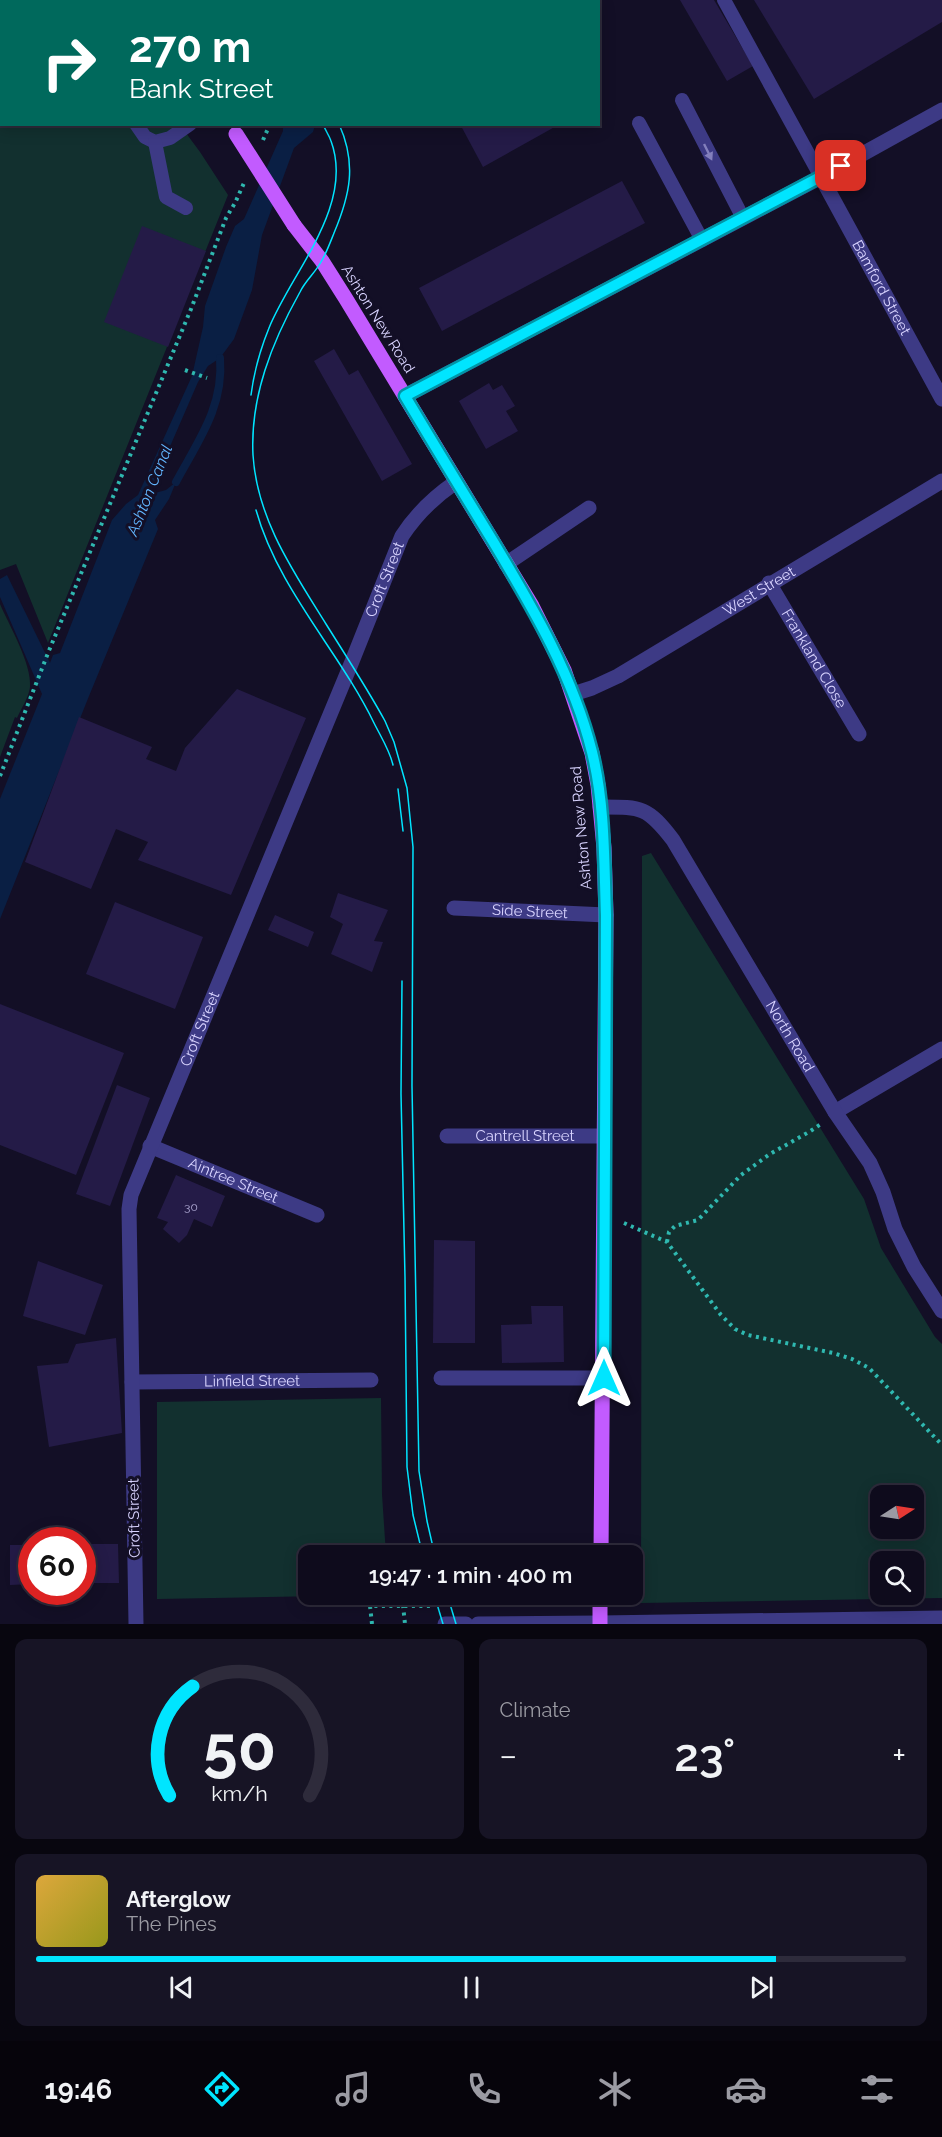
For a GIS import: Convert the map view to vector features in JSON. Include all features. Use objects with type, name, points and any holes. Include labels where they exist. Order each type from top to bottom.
[{"type":"main road","name":"Ashton New Road","points":[[233,129],[294,225],[334,280],[554,647],[573,694],[592,753],[604,848],[606,915],[601,1545]]},
{"type":"main road","points":[[600,1605],[600,1624]]},
{"type":"street","points":[[405,396],[821,177],[942,110]]},
{"type":"street","name":"Bamford Street","points":[[821,177],[942,399]]},
{"type":"street","name":"West Street","points":[[573,694],[592,688],[618,675],[942,481]]},
{"type":"street","name":"Croft Street","points":[[136,1624],[129,1209],[131,1195],[402,536],[414,517],[437,495],[456,482]]},
{"type":"street","points":[[506,564],[589,508]]},
{"type":"street","name":"Frankland Close","points":[[769,584],[859,734]]},
{"type":"street","name":"North Road","points":[[600,807],[634,807],[658,820],[673,840],[835,1112],[870,1162],[895,1229],[914,1267],[942,1311]]},
{"type":"street","name":"Side Street","points":[[454,908],[606,915]]},
{"type":"street","points":[[835,1112],[942,1049]]},
{"type":"street","name":"Cantrell Street","points":[[447,1136],[604,1136]]},
{"type":"street","name":"Aintree Street","points":[[150,1146],[317,1215]]},
{"type":"street","points":[[441,1378],[604,1378]]},
{"type":"street","name":"Linfield Street","points":[[132,1382],[371,1380]]},
{"type":"street","points":[[478,1624],[600,1624],[942,1617]]},
{"type":"street","points":[[446,1624],[466,1624]]},
{"type":"lane","points":[[724,0],[821,177]]},
{"type":"lane","points":[[682,100],[743,218]]},
{"type":"lane","points":[[639,123],[702,240]]},
{"type":"lane","points":[[137,126],[145,137],[155,142],[170,138],[187,126]]},
{"type":"lane","points":[[155,142],[166,197],[186,208]]},
{"type":"path","points":[[261,144],[269,126]]},
{"type":"path","points":[[0,776],[226,218],[248,173]]},
{"type":"path","points":[[185,370],[207,378]]},
{"type":"path","points":[[667,1242],[669,1232],[675,1226],[698,1220],[741,1175],[770,1154],[809,1132],[835,1112]]},
{"type":"path","points":[[604,1214],[667,1242],[721,1315],[735,1329],[748,1335],[833,1353],[869,1368],[942,1445]]},
{"type":"path","points":[[404,1605],[405,1624]]},
{"type":"green space","points":[[0,126],[181,126],[228,195],[48,643],[16,564],[0,570]]},
{"type":"green space","points":[[0,604],[24,656],[30,687],[25,703],[17,718],[15,717],[0,757]]},
{"type":"green space","points":[[651,853],[864,1199],[881,1248],[935,1337],[942,1344],[942,1598],[924,1598],[924,1551],[870,1551],[870,1599],[643,1603],[643,1545],[641,1545],[642,856]]},
{"type":"green space","points":[[381,1398],[382,1494],[385,1545],[298,1545],[298,1596],[157,1599],[157,1402]]},
{"type":"water","name":"Ashton Canal","points":[[283,126],[315,126],[313,132],[294,148],[262,235],[252,290],[234,339],[220,358],[208,366],[198,382],[152,488],[155,493],[166,490],[176,482],[169,499],[155,520],[158,529],[0,919],[0,799],[42,694],[0,597],[0,579],[7,575],[50,663],[53,655],[60,653],[112,520],[126,504],[138,495],[192,376],[203,327],[205,306],[226,247],[235,226],[244,219],[283,131]]},
{"type":"building","points":[[680,0],[714,0],[753,66],[727,81]]},
{"type":"building","points":[[754,0],[942,0],[942,22],[814,99]]},
{"type":"building","points":[[461,126],[556,126],[483,167]]},
{"type":"building","points":[[622,181],[645,223],[442,331],[419,288]]},
{"type":"building","points":[[142,226],[206,251],[168,347],[104,322]]},
{"type":"building","points":[[334,349],[349,375],[358,370],[412,464],[382,481],[314,361]]},
{"type":"building","points":[[489,383],[493,390],[502,385],[515,406],[506,411],[518,431],[486,449],[459,401]]},
{"type":"building","points":[[237,689],[306,718],[231,895],[138,860],[148,842],[116,829],[91,889],[25,862],[79,717],[152,747],[146,759],[176,771],[185,748]]},
{"type":"building","points":[[338,893],[388,910],[374,941],[383,942],[372,972],[331,954],[343,924],[330,917]]},
{"type":"building","points":[[115,902],[203,937],[175,1009],[86,974]]},
{"type":"building","points":[[275,915],[314,932],[308,947],[268,930]]},
{"type":"building","points":[[0,1004],[124,1053],[76,1175],[0,1145]]},
{"type":"building","points":[[117,1085],[150,1098],[110,1206],[76,1194]]},
{"type":"building","points":[[176,1175],[225,1196],[212,1227],[194,1219],[187,1235],[179,1243],[163,1229],[168,1222],[157,1218]]},
{"type":"building","points":[[434,1240],[475,1241],[475,1343],[433,1343]]},
{"type":"building","points":[[38,1261],[103,1285],[85,1335],[23,1316]]},
{"type":"building","points":[[531,1306],[563,1306],[564,1362],[502,1363],[501,1325],[532,1324]]},
{"type":"building","points":[[116,1338],[122,1433],[49,1447],[37,1366],[68,1363],[76,1344]]},
{"type":"building","points":[[96,1544],[118,1544],[119,1583],[96,1583]]},
{"type":"building","points":[[10,1545],[18,1545],[18,1585],[10,1585]]},
{"type":"waterway","points":[[176,482],[201,438],[214,408],[220,376],[220,358]]},
{"type":"tram line","points":[[251,395],[258,361],[269,328],[317,238],[328,214],[335,190],[336,165],[331,141],[324,126]]},
{"type":"tram line","points":[[340,126],[345,139],[350,166],[344,206],[325,255],[302,288],[272,350],[255,412],[253,455],[261,501],[269,523],[289,564],[385,721],[394,742],[407,788],[413,847],[412,1086],[419,1471],[432,1545]]},
{"type":"tram line","points":[[256,510],[279,566],[360,696],[390,754],[393,765]]},
{"type":"tram line","points":[[398,789],[403,831]]},
{"type":"tram line","points":[[402,981],[401,1094],[407,1467],[413,1515],[420,1545]]},
{"type":"tram line","points":[[437,1605],[443,1624]]},
{"type":"tram line","points":[[450,1605],[456,1624]]},
{"type":"route","points":[[604,1378],[606,915],[604,848],[598,785],[592,753],[573,694],[554,647],[532,606],[405,396],[841,166]]}]
